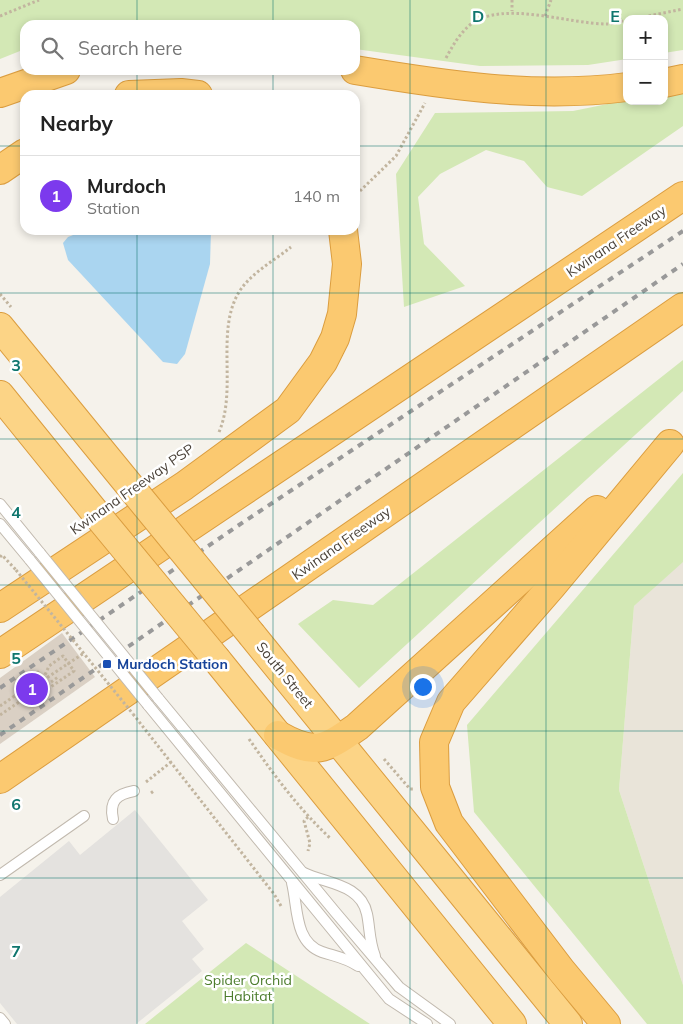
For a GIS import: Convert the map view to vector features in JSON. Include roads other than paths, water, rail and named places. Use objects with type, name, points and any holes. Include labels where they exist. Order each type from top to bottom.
[{"type":"highway","points":[[360,71],[467,87],[506,90],[572,92],[623,87]]},
{"type":"highway","points":[[0,92],[51,75]]},
{"type":"highway","points":[[668,82],[683,79]]},
{"type":"highway","points":[[0,148],[20,136]]},
{"type":"highway","points":[[0,170],[20,156]]},
{"type":"highway","name":"Kwinana Freeway","points":[[0,654],[683,196]]},
{"type":"highway","points":[[0,608],[184,486],[288,410],[323,362],[340,322],[346,288],[347,264],[344,235]]},
{"type":"highway","name":"Kwinana Freeway","points":[[0,779],[683,307]]},
{"type":"highway","name":"South Street","points":[[0,327],[568,1024]]},
{"type":"highway","points":[[0,394],[512,1024]]},
{"type":"highway","points":[[278,735],[297,746],[311,749],[338,740],[356,727],[676,438]]},
{"type":"highway","points":[[606,1024],[561,970],[449,823],[435,788],[434,742],[451,702],[552,586],[676,438]]},
{"type":"lane","points":[[0,504],[359,942],[399,987],[450,1024]]},
{"type":"lane","points":[[0,524],[389,999],[427,1024]]},
{"type":"lane","points":[[112,819],[112,802],[118,796],[134,790]]},
{"type":"lane","points":[[0,875],[84,816]]},
{"type":"lane","points":[[302,872],[345,887],[361,899],[368,917],[367,927],[370,945],[377,962]]},
{"type":"lane","points":[[292,880],[301,932],[313,947],[351,961],[367,972]]},
{"type":"lane","points":[[299,922],[300,912],[306,898],[316,890],[335,885]]},
{"type":"lane","points":[[331,954],[349,950],[359,942],[367,927]]},
{"type":"lane","points":[[0,1018],[5,1024]]},
{"type":"water","points":[[73,235],[211,235],[210,264],[185,354],[177,364],[163,362],[68,260],[63,243],[68,237]]},
{"type":"railway","points":[[0,688],[239,525],[683,231]]},
{"type":"railway","points":[[0,735],[683,264]]},
{"type":"place","name":"Murdoch Station","points":[[107,664]]},
{"type":"place","name":"Murdoch","points":[[32,689]]},
{"type":"park label","name":"Spider Orchid Habitat","points":[[248,988]]}]
